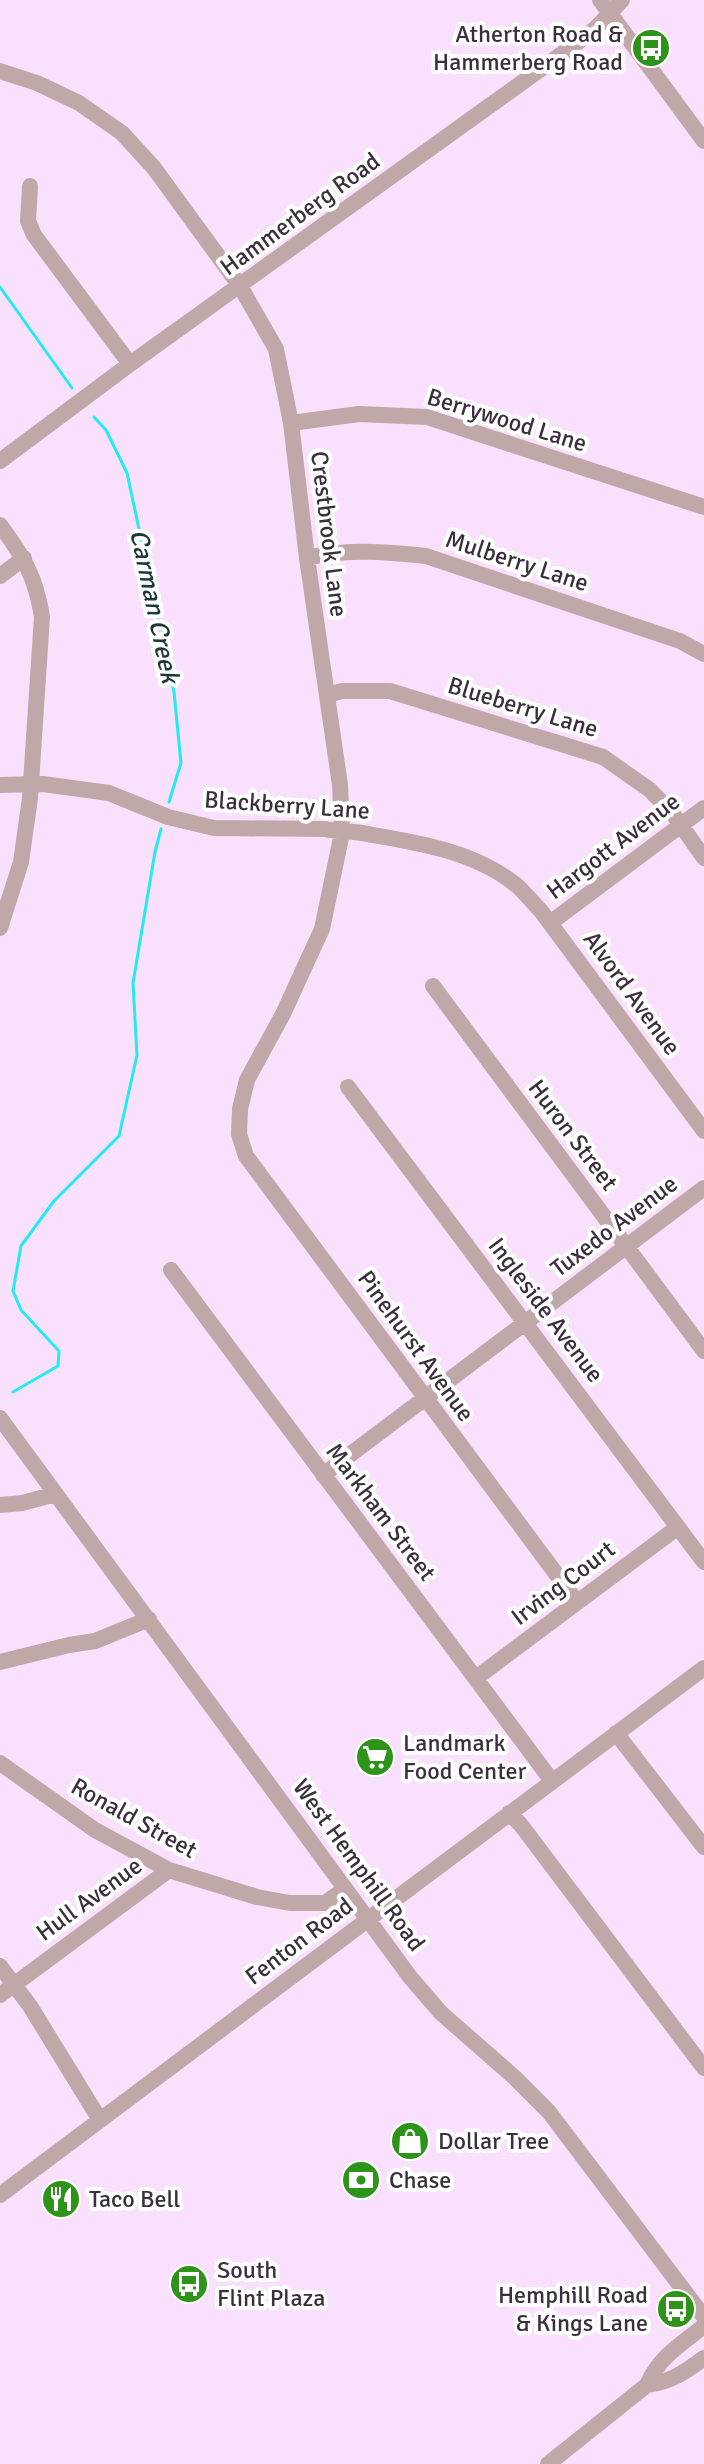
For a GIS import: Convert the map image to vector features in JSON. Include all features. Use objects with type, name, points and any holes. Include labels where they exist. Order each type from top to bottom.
[{"type":"street","name":"Hammerberg Road","points":[[0,461],[577,43],[596,28],[605,7],[622,0]]},
{"type":"street","points":[[605,7],[704,141]]},
{"type":"street","name":"Crestbrook Lane","points":[[0,71],[37,83],[79,103],[122,133],[154,168],[240,286],[276,349],[291,423],[340,785],[342,833],[322,929],[283,1014],[247,1080],[240,1109]]},
{"type":"street","points":[[30,186],[28,221],[34,235],[130,364]]},
{"type":"street","name":"Berrywood Lane","points":[[291,423],[359,414],[427,417],[704,507]]},
{"type":"street","points":[[0,525],[24,558],[38,589],[42,617],[30,786],[21,862],[0,928]]},
{"type":"street","name":"Mulberry Lane","points":[[307,558],[324,554],[385,552],[426,556],[680,641],[704,654]]},
{"type":"street","points":[[0,576],[24,558]]},
{"type":"street","name":"Blueberry Lane","points":[[327,695],[342,691],[390,691],[603,757],[650,790],[673,814],[704,858]]},
{"type":"street","name":"Blackberry Lane","points":[[0,785],[43,784],[109,793],[168,817],[214,828],[325,829],[436,847],[481,864],[515,884],[550,923]]},
{"type":"street","name":"Hargott Avenue","points":[[550,923],[704,808]]},
{"type":"street","name":"Alvord Avenue","points":[[550,923],[704,1131]]},
{"type":"street","name":"Huron Street","points":[[433,986],[704,1351]]},
{"type":"street","name":"Ingleside Avenue","points":[[348,1087],[704,1562]]},
{"type":"street","name":"Pinehurst Avenue","points":[[240,1109],[239,1134],[246,1156],[577,1602]]},
{"type":"street","name":"Tuxedo Avenue","points":[[323,1475],[704,1188]]},
{"type":"street","name":"Markham Street","points":[[171,1270],[552,1781]]},
{"type":"street","name":"West Hemphill Road","points":[[0,1418],[410,1977],[441,2013],[549,2112],[704,2317]]},
{"type":"street","points":[[0,1505],[56,1494]]},
{"type":"street","name":"Irving Court","points":[[476,1678],[678,1527]]},
{"type":"street","points":[[0,1662],[95,1641],[149,1619]]},
{"type":"street","name":"Fenton Road","points":[[0,2195],[704,1668]]},
{"type":"street","points":[[616,1733],[704,1847]]},
{"type":"street","name":"Ronald Street","points":[[0,1763],[95,1830],[169,1870],[257,1897],[290,1903],[325,1903],[345,1889]]},
{"type":"street","points":[[509,1813],[704,2068]]},
{"type":"street","name":"Hull Avenue","points":[[0,1995],[169,1870]]},
{"type":"street","points":[[0,1966],[30,2006],[100,2120]]},
{"type":"street","points":[[548,2464],[647,2385],[664,2356],[704,2326]]},
{"type":"street","points":[[647,2385],[680,2377],[704,2358]]},
{"type":"waterway","name":"Carman Creek","points":[[0,287],[72,388]]},
{"type":"waterway","name":"Carman Creek","points":[[94,417],[106,430],[127,473],[174,692],[181,763],[169,802]]},
{"type":"waterway","name":"Carman Creek","points":[[13,1392],[58,1366],[59,1351],[21,1310],[13,1291],[21,1246],[54,1201],[119,1136],[137,1055],[133,983],[161,829]]},
{"type":"place","name":"Atherton Road & Hammerberg Road","points":[[651,48]]},
{"type":"place","name":"Landmark Food Center","points":[[375,1757]]},
{"type":"place","name":"Dollar Tree","points":[[410,2141]]},
{"type":"place","name":"Chase","points":[[361,2180]]},
{"type":"place","name":"Taco Bell","points":[[61,2199]]},
{"type":"place","name":"South Flint Plaza","points":[[189,2284]]},
{"type":"place","name":"Hemphill Road & Kings Lane","points":[[676,2309]]}]
